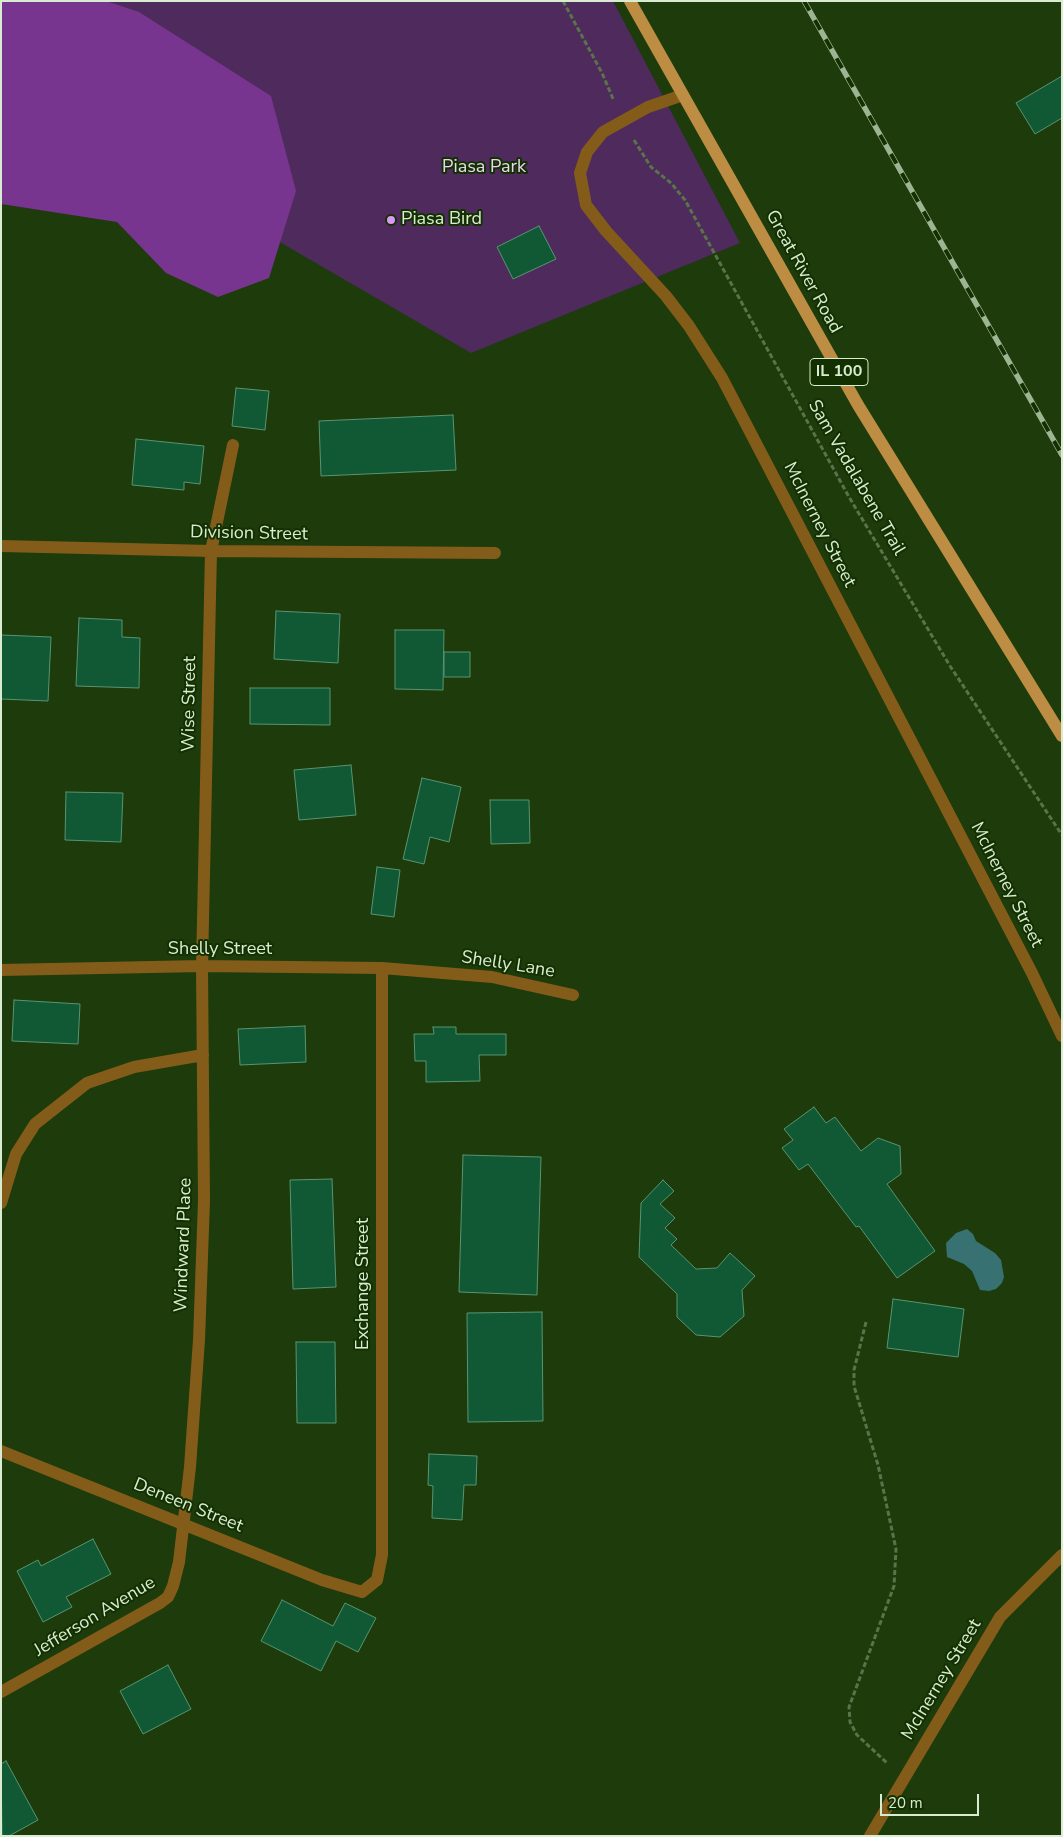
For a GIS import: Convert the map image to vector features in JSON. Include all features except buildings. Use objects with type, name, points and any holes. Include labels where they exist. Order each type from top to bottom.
[{"type":"main road","name":"Great River Road","points":[[630,1],[858,405],[1062,736]]},
{"type":"street","name":"McInerney Street","points":[[683,95],[648,107],[602,132],[587,152],[580,174],[586,206],[606,231],[666,296],[689,326],[722,378],[1027,964],[1062,1036]]},
{"type":"street","name":"Wise Street","points":[[202,966],[211,551],[233,444]]},
{"type":"street","name":"Division Street","points":[[1,546],[211,551],[496,554]]},
{"type":"street","name":"Shelly Street","points":[[1,970],[202,966],[382,968],[438,973]]},
{"type":"street","name":"Windward Place","points":[[184,1524],[199,1340],[204,1201],[202,966]]},
{"type":"street","name":"Exchange Street","points":[[362,1592],[377,1580],[382,1555],[382,968]]},
{"type":"street","name":"Shelly Lane","points":[[438,973],[492,977],[573,995]]},
{"type":"street","points":[[1,1203],[16,1154],[35,1124],[87,1083],[134,1067],[203,1055]]},
{"type":"street","name":"Deneen Street","points":[[1,1451],[322,1580],[362,1592]]},
{"type":"street","name":"Jefferson Avenue","points":[[1,1692],[168,1597],[179,1562],[184,1524]]},
{"type":"street","name":"McInerney Street","points":[[870,1836],[1000,1617],[1062,1554]]},
{"type":"path","name":"Sam Vadalabene Trail","points":[[563,1],[602,73],[623,121],[651,167],[670,183],[685,200],[849,497],[950,666],[1062,835]]},
{"type":"path","points":[[866,1322],[854,1370],[854,1386],[878,1465],[896,1549],[894,1586],[848,1707],[850,1722],[857,1735],[903,1779]]},
{"type":"green space","name":"Piasa Park","points":[[1,1],[613,1],[740,243],[471,353],[190,190]]},
{"type":"shaded area","points":[[1,1],[106,1],[139,12],[271,96],[296,191],[269,278],[218,297],[166,273],[117,222],[1,204]]},
{"type":"water","points":[[967,1229],[973,1234],[976,1241],[995,1253],[1001,1260],[1004,1277],[1002,1283],[996,1289],[989,1291],[980,1290],[972,1271],[964,1264],[947,1257],[946,1243],[956,1233]]},
{"type":"railway","points":[[804,1],[1062,455]]},
{"type":"place","name":"Piasa Bird","points":[[391,220]]}]
